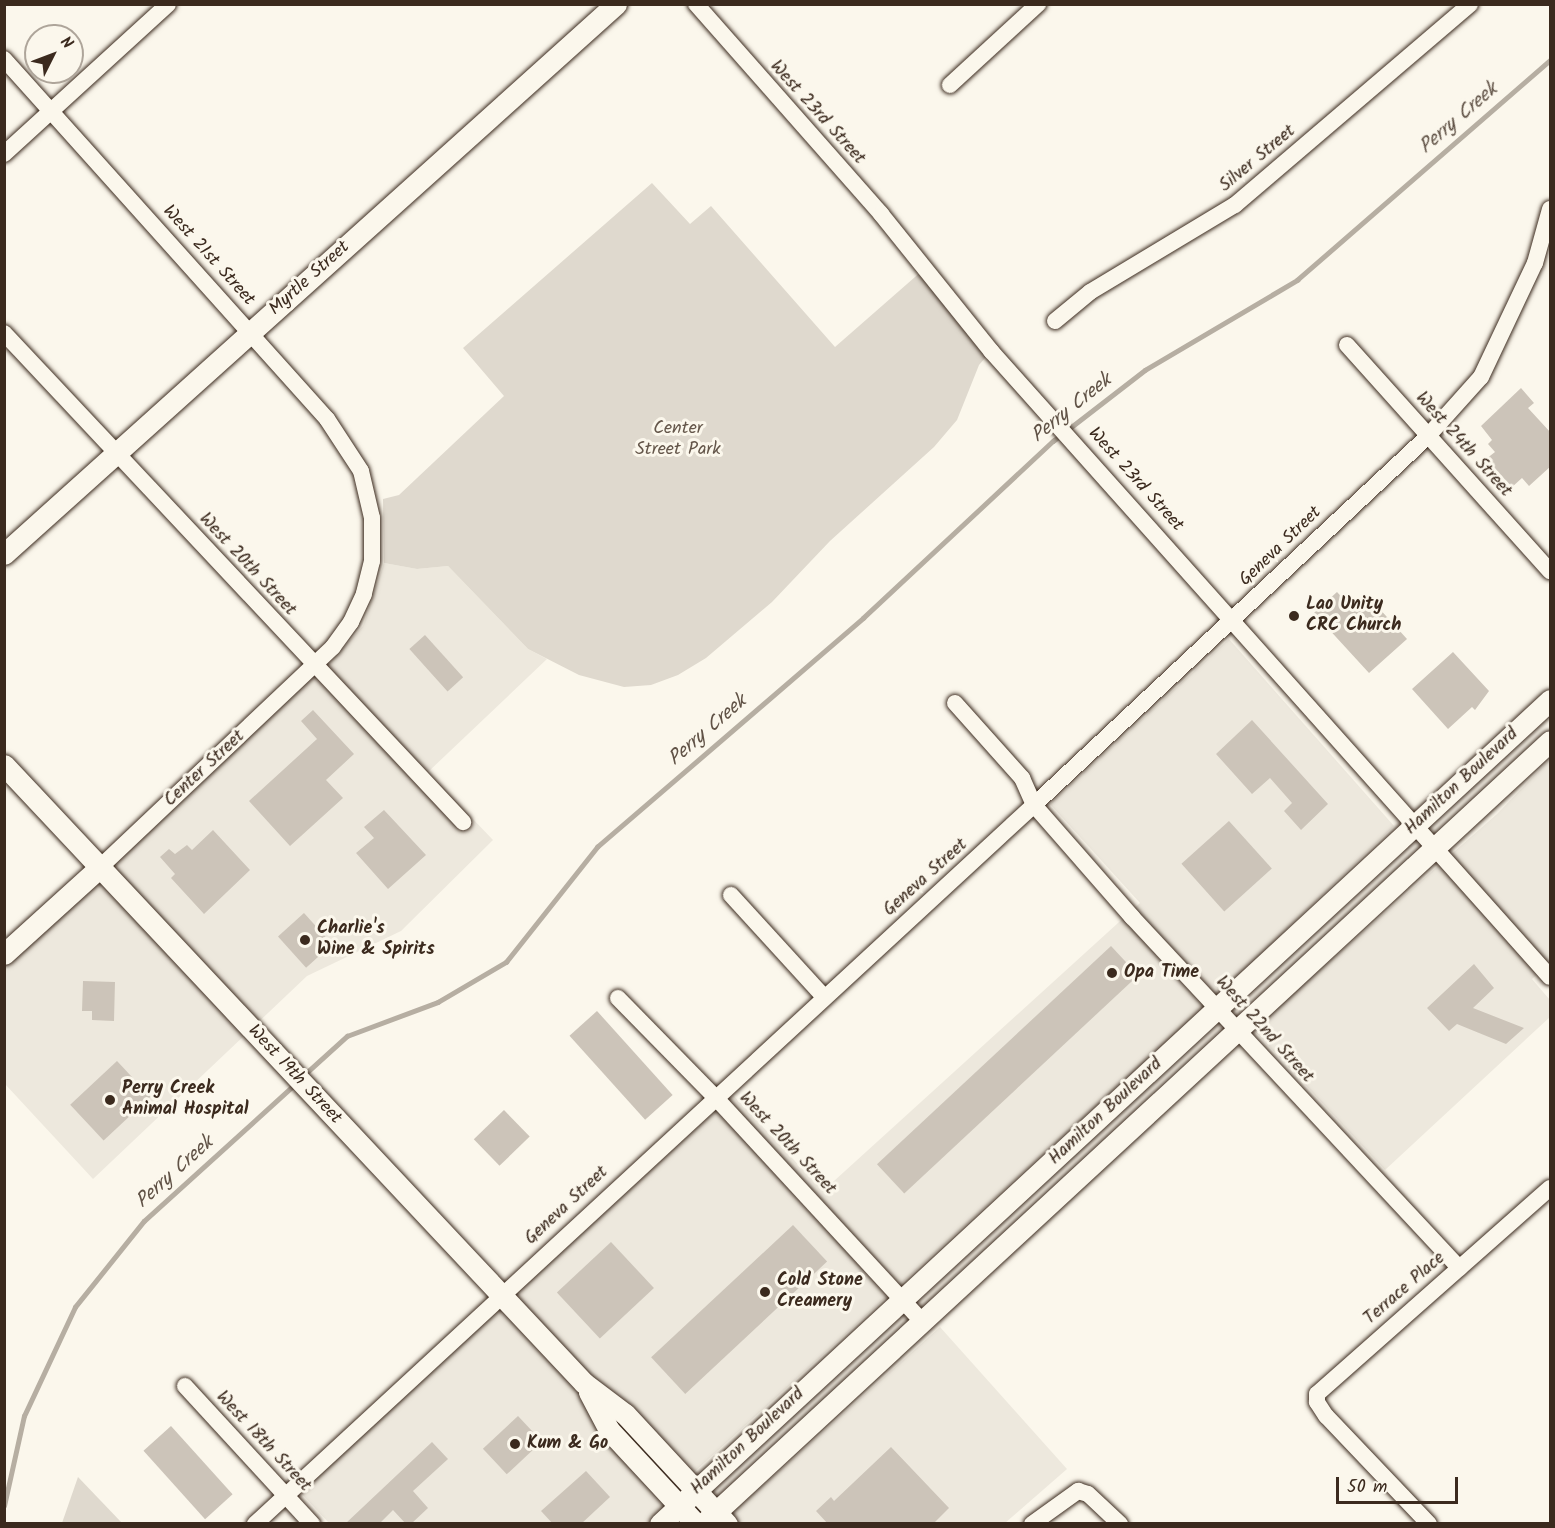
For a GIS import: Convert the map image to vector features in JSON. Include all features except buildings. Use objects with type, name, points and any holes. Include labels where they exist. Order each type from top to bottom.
[{"type":"main road","name":"Myrtle Street","points":[[4,554],[616,4]]},
{"type":"main road","name":"Hamilton Boulevard","points":[[660,1524],[1551,700]]},
{"type":"main road","name":"Hamilton Boulevard","points":[[715,1520],[922,1321],[1551,741]]},
{"type":"main road","name":"West 19th Street","points":[[4,765],[584,1383],[625,1414],[696,1490],[715,1520]]},
{"type":"main road","name":"Center Street","points":[[4,954],[100,867]]},
{"type":"main road","name":"West 19th Street","points":[[584,1383],[609,1430],[696,1524]]},
{"type":"street","points":[[4,154],[168,4]]},
{"type":"street","name":"West 23rd Street","points":[[696,4],[881,214],[998,359],[1115,487],[1551,977]]},
{"type":"street","points":[[950,85],[1038,4]]},
{"type":"street","name":"Silver Street","points":[[1055,321],[1090,292],[1174,245],[1235,205],[1470,4]]},
{"type":"street","name":"West 21st Street","points":[[4,58],[327,419],[356,462],[372,518],[372,561]]},
{"type":"street","name":"Geneva Street","points":[[255,1524],[715,1096],[1034,805],[1428,436],[1481,377],[1543,264],[1551,209]]},
{"type":"street","name":"West 20th Street","points":[[4,333],[315,667],[463,822]]},
{"type":"street","name":"West 24th Street","points":[[1347,345],[1551,571]]},
{"type":"street","name":"Center Street","points":[[100,867],[315,667],[351,622],[372,561]]},
{"type":"street","name":"West 22nd Street","points":[[955,704],[1022,778],[1034,805],[1218,1009],[1459,1268]]},
{"type":"street","points":[[732,895],[824,997]]},
{"type":"street","name":"West 20th Street","points":[[618,998],[715,1096],[922,1321]]},
{"type":"street","name":"Terrace Place","points":[[1429,1524],[1337,1427],[1317,1402],[1322,1387],[1551,1188]]},
{"type":"street","name":"West 18th Street","points":[[185,1386],[312,1524]]},
{"type":"street","points":[[1036,1520],[1078,1491],[1088,1494],[1120,1524]]},
{"type":"shaded area","points":[[384,563],[417,569],[448,566],[528,649],[547,659],[428,772],[493,840],[401,931],[307,976],[93,1179],[5,1084],[5,942],[102,856],[316,653],[328,665],[363,626]]},
{"type":"shaded area","points":[[1229,639],[1394,826],[1221,992],[670,1494],[691,1523],[329,1523],[300,1492],[733,1095],[823,1191],[1140,903],[1050,804]]},
{"type":"shaded area","points":[[1550,759],[1550,963],[1532,979],[1550,1000],[1550,1017],[1385,1170],[1253,1029],[1497,814]]},
{"type":"shaded area","points":[[940,1327],[1067,1469],[1005,1523],[720,1524]]},
{"type":"green space","name":"Center Street Park","points":[[652,183],[690,224],[711,206],[835,347],[923,270],[991,351],[979,365],[957,420],[934,447],[830,541],[772,602],[706,658],[678,675],[651,685],[624,687],[579,675],[528,649],[448,566],[417,569],[384,563],[383,499],[399,495],[504,396],[463,348]]},
{"type":"green space","points":[[78,1477],[122,1523],[62,1523]]},
{"type":"waterway","name":"Perry Creek","points":[[304,1075],[347,1036],[438,1002],[506,962],[597,847],[863,618],[1053,441],[1145,370],[1297,280],[1550,60]]},
{"type":"waterway","name":"Perry Creek","points":[[4,1506],[24,1416],[75,1307],[144,1221],[296,1083]]},
{"type":"place","name":"Lao Unity CRC Church","points":[[1294,616]]},
{"type":"place","name":"Charlie's Wine & Spirits","points":[[305,940]]},
{"type":"place","name":"Opa Time","points":[[1112,973]]},
{"type":"place","name":"Perry Creek Animal Hospital","points":[[110,1100]]},
{"type":"place","name":"Cold Stone Creamery","points":[[765,1292]]},
{"type":"place","name":"Kum & Go","points":[[515,1444]]}]
